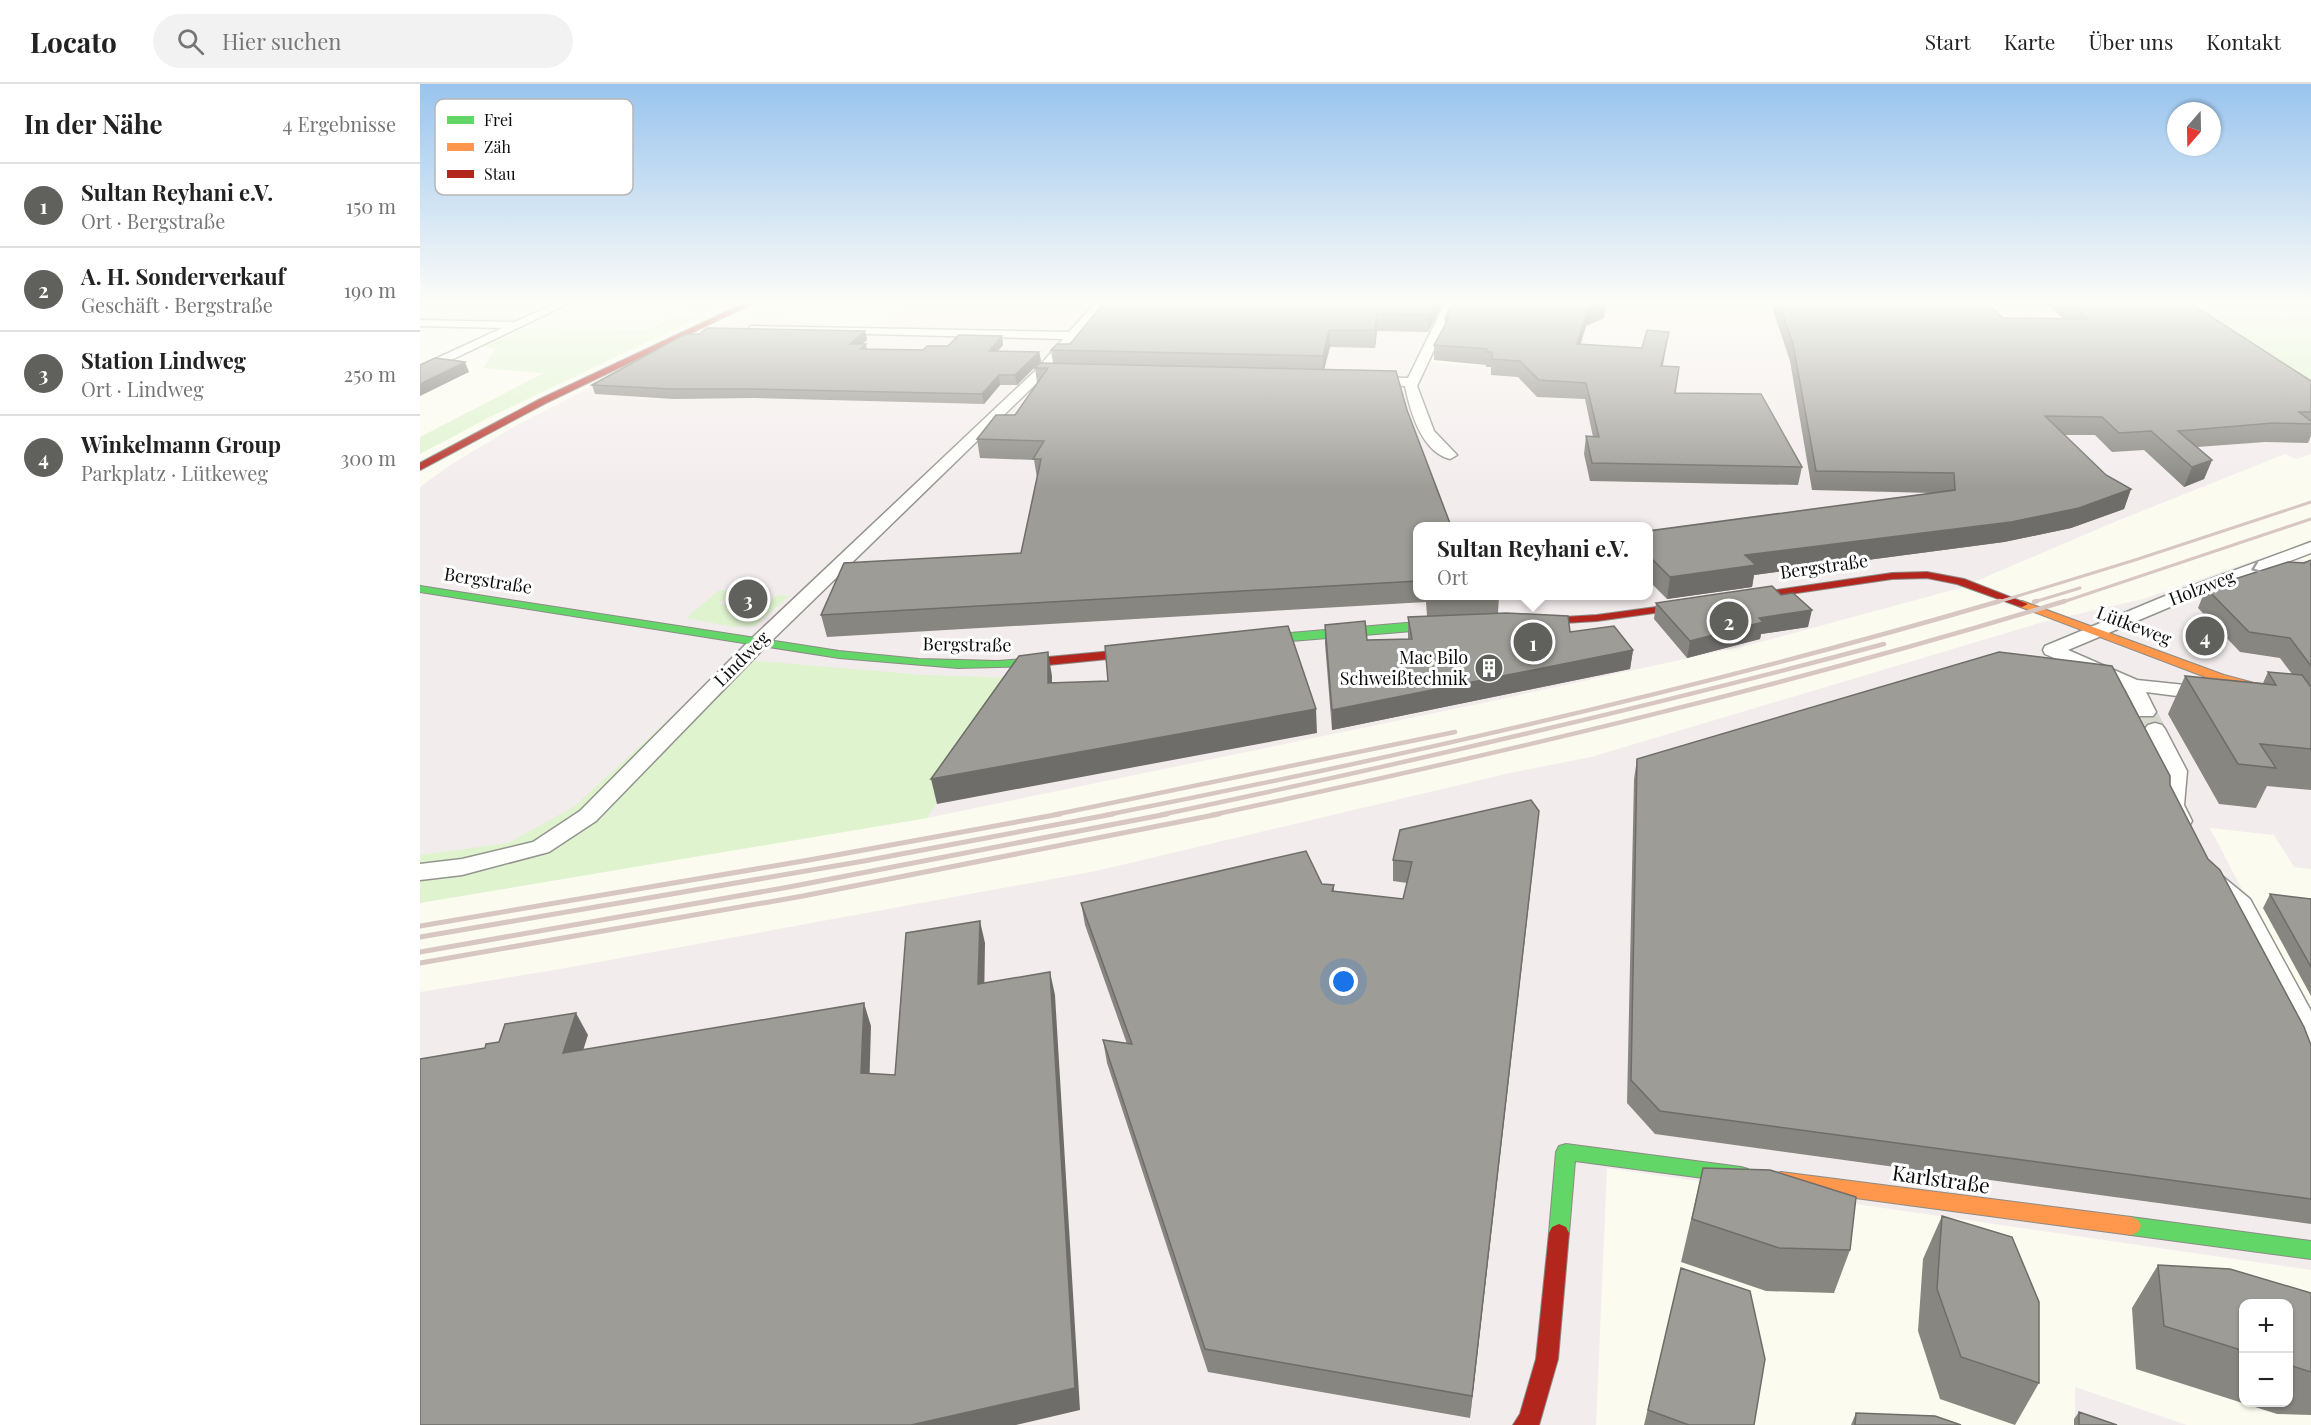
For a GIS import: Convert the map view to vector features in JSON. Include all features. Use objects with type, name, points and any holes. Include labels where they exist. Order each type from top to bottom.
[{"type":"street","points":[[420,371],[436,364]]},
{"type":"street","points":[[420,467],[501,422],[621,364]]},
{"type":"street","name":"Lindweg","points":[[420,872],[462,867],[541,848],[588,816],[757,644],[1045,374],[1053,364]]},
{"type":"street","points":[[1421,364],[1411,386],[1425,431],[1434,443],[1450,455]]},
{"type":"street","points":[[1354,380],[1413,381]]},
{"type":"street","name":"Holzweg","points":[[2133,686],[2052,650],[2094,631],[2311,547]]},
{"type":"street","name":"Bergstraße","points":[[1726,600],[1892,576],[1927,575],[1960,581],[2048,613]]},
{"type":"street","name":"Bergstraße","points":[[420,588],[757,644],[856,657],[1006,665],[1162,650]]},
{"type":"street","points":[[1518,623],[1597,618],[1703,603]]},
{"type":"street","name":"Lütkeweg","points":[[2048,613],[2220,678],[2311,702]]},
{"type":"street","points":[[1242,641],[1406,627],[1463,625]]},
{"type":"street","points":[[2220,678],[2208,688],[2199,690],[2133,686],[2176,771],[2173,805],[2211,880],[2241,905],[2300,1015],[2307,1056],[2311,1064]]},
{"type":"street","name":"Karlstraße","points":[[1525,1425],[1529,1421],[1546,1359],[1566,1152],[2311,1250]]},
{"type":"shaded area","points":[[636,364],[1439,364],[1479,366],[1480,364],[2248,364],[2311,399],[2311,454],[2297,459],[2285,454],[2112,523],[1960,588],[1753,644],[1488,702],[927,818],[420,901],[420,487],[450,465],[517,425]]},
{"type":"shaded area","points":[[2281,551],[2307,562],[2311,709],[2311,869],[2294,867],[2274,835],[2210,828],[2311,1022],[2311,1270],[1607,1168],[1596,1425],[420,1425],[420,992],[560,969],[1096,871],[1510,773],[1591,757],[2043,622],[2143,599]]},
{"type":"shaded area","points":[[2075,1387],[2187,1425],[2088,1425],[2075,1420]]},
{"type":"green space","points":[[486,364],[602,364],[490,417],[420,454],[420,437],[544,373],[483,368]]},
{"type":"green space","points":[[2273,364],[2311,364],[2311,385]]},
{"type":"green space","points":[[719,590],[732,591],[719,604],[762,608],[777,595],[789,596],[755,626],[734,627],[686,618]]},
{"type":"green space","points":[[734,659],[924,675],[1020,678],[927,818],[420,903],[420,855],[508,843],[575,806]]},
{"type":"building","points":[[423,364],[462,364],[420,384],[420,365]]},
{"type":"building","points":[[631,364],[1027,364],[1015,375],[999,375],[982,394],[671,389],[592,385]]},
{"type":"building","points":[[1039,364],[1066,364],[1396,371],[1407,410],[1449,522],[1413,522],[1413,581],[821,615],[844,563],[1021,553],[1041,459],[1033,459],[1044,441],[977,439],[996,415],[1015,415],[1048,368],[1035,368]]},
{"type":"building","points":[[1523,364],[1662,364],[1661,366],[1679,367],[1675,393],[1761,394],[1802,467],[1592,463],[1586,436],[1599,437],[1586,383],[1539,380]]},
{"type":"building","points":[[1797,364],[2284,364],[2311,381],[2311,412],[2299,412],[2311,421],[2311,424],[2273,423],[2178,431],[2212,460],[2192,467],[2151,431],[2119,433],[2102,417],[2045,416],[2106,475],[2131,489],[2079,508],[2011,522],[1745,555],[1756,565],[1670,577],[1653,560],[1653,530],[1955,490],[1954,473],[1816,471]]},
{"type":"building","points":[[2311,560],[2311,666],[2290,638],[2249,632],[2206,588],[2288,562],[2304,563]]},
{"type":"building","points":[[1772,586],[1781,595],[1793,593],[1812,610],[1759,618],[1763,622],[1690,641],[1656,603]]},
{"type":"building","points":[[1506,613],[1568,616],[1570,632],[1614,626],[1633,650],[1332,710],[1325,625],[1365,621],[1367,640],[1412,639],[1408,617]]},
{"type":"building","points":[[1288,626],[1316,709],[931,779],[1019,656],[1048,652],[1048,683],[1108,681],[1105,646]]},
{"type":"building","points":[[1999,652],[2112,666],[2170,776],[2170,785],[2208,859],[2220,870],[2304,1027],[2311,1045],[2311,1199],[1660,1111],[1631,1080],[1637,759]]},
{"type":"building","points":[[2268,672],[2302,675],[2311,687],[2311,749],[2260,744],[2276,768],[2238,764],[2185,676],[2276,685]]},
{"type":"building","points":[[1531,800],[1539,811],[1472,1396],[1205,1349],[1103,1040],[1132,1044],[1081,903],[1306,851],[1322,884],[1334,885],[1332,891],[1403,899],[1412,862],[1393,860],[1400,830]]},
{"type":"building","points":[[2270,894],[2311,899],[2311,967]]},
{"type":"building","points":[[980,921],[978,984],[1050,972],[1075,1388],[911,1425],[420,1425],[420,1059],[485,1048],[486,1044],[499,1042],[505,1024],[576,1013],[563,1053],[864,1003],[861,1073],[895,1075],[906,933]]},
{"type":"building","points":[[1703,1168],[1770,1170],[1856,1197],[1850,1250],[1779,1248],[1692,1219]]},
{"type":"building","points":[[1942,1216],[2012,1237],[2039,1302],[2039,1383],[1961,1357],[1937,1289]]},
{"type":"building","points":[[2158,1265],[2230,1269],[2311,1293],[2311,1372],[2293,1366],[2293,1299],[2239,1299],[2239,1349],[2164,1326]]},
{"type":"building","points":[[1681,1268],[1750,1291],[1765,1359],[1754,1425],[1689,1425],[1648,1410]]},
{"type":"building","points":[[2079,1412],[2117,1425],[2079,1425]]},
{"type":"building","points":[[1856,1413],[1935,1416],[1961,1425],[1855,1425]]},
{"type":"tunnel","points":[[2146,712],[2155,729]]},
{"type":"railway","points":[[1995,603],[2311,502]]},
{"type":"railway","points":[[2060,603],[2311,519]]},
{"type":"railway","points":[[2037,601],[2034,602],[2080,588]]},
{"type":"railway","points":[[1106,815],[1331,769],[1556,718],[1779,662],[2000,601]]},
{"type":"railway","points":[[1212,815],[1427,768],[1641,717],[1854,662],[2065,601]]},
{"type":"railway","points":[[1160,815],[1523,734],[1704,691],[1884,644]]},
{"type":"railway","points":[[1053,815],[1455,732]]},
{"type":"railway","points":[[420,926],[809,860],[1060,814]]},
{"type":"railway","points":[[420,937],[864,861],[1113,814]]},
{"type":"railway","points":[[420,952],[789,887],[1167,814]]},
{"type":"railway","points":[[420,963],[803,896],[1219,814]]},
{"type":"traffic: fast","points":[[420,589],[839,655],[958,665],[1038,662]]},
{"type":"traffic: fast","points":[[1255,640],[1406,627],[1445,626]]},
{"type":"traffic: fast","points":[[1559,1233],[1566,1152],[1741,1175]]},
{"type":"traffic: fast","points":[[2131,1226],[2311,1250]]},
{"type":"traffic: slow","points":[[2022,604],[2220,678],[2311,702]]},
{"type":"traffic: slow","points":[[1781,1180],[2131,1226]]},
{"type":"traffic: jam","points":[[420,467],[543,401],[622,364]]},
{"type":"traffic: jam","points":[[1742,598],[1892,576],[1927,575],[1960,581],[2022,604]]},
{"type":"traffic: jam","points":[[1531,622],[1597,618],[1693,605]]},
{"type":"traffic: jam","points":[[1038,662],[1144,652]]},
{"type":"traffic: jam","points":[[1525,1425],[1529,1421],[1547,1359],[1559,1233]]},
{"type":"place","name":"Station Lindweg","points":[[748,599]]},
{"type":"place","name":"A. H. Sonderverkauf","points":[[1729,621]]},
{"type":"place","name":"Winkelmann Group","points":[[2205,636]]},
{"type":"place","name":"Sultan Reyhani e.V.","points":[[1533,642]]},
{"type":"place","name":"Mac Bilo Schweißtechnik","points":[[1489,668]]}]
